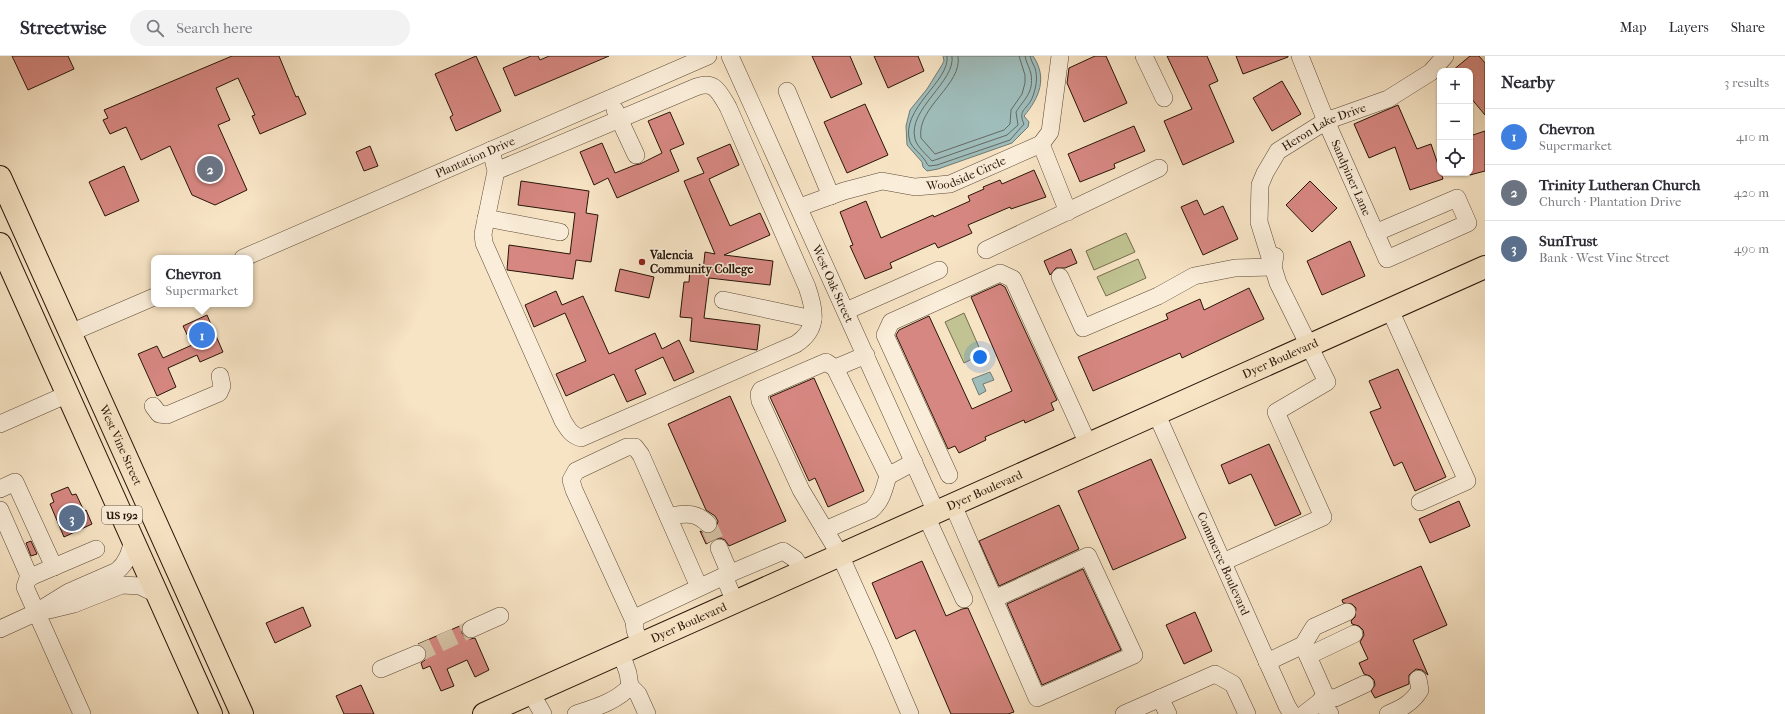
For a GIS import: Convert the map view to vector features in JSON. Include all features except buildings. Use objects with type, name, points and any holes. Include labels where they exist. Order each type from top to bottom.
[{"type":"main road","name":"West Vine Street","points":[[0,177],[242,714]]},
{"type":"main road","name":"US 192","points":[[2,253],[68,394],[211,714]]},
{"type":"main road","name":"Dyer Boulevard","points":[[484,714],[1485,267]]},
{"type":"main road","points":[[32,315],[53,330],[60,333],[70,333]]},
{"type":"main road","points":[[68,394],[78,392],[83,393],[104,407]]},
{"type":"street","name":"Plantation Drive","points":[[250,255],[708,56]]},
{"type":"street","name":"West Oak Street","points":[[730,56],[800,207],[915,466],[938,511]]},
{"type":"street","points":[[1060,56],[1050,132],[1041,144],[1068,212]]},
{"type":"street","points":[[1144,56],[1164,98]]},
{"type":"street","name":"Sandpiner Lane","points":[[1300,56],[1326,121],[1375,233],[1387,259],[1468,223],[1457,198],[1375,233]]},
{"type":"street","name":"Heron Lake Drive","points":[[1223,562],[1322,517],[1276,412],[1327,382],[1278,283],[1259,222],[1260,185],[1265,173],[1278,151],[1326,121],[1388,99],[1431,72],[1445,56]]},
{"type":"street","points":[[491,150],[496,171],[483,234],[487,254],[563,421],[570,432],[575,436],[582,438],[796,344],[810,331],[813,319],[807,287],[728,107],[718,89],[710,85],[700,85],[496,171]]},
{"type":"street","points":[[787,91],[831,196]]},
{"type":"street","points":[[610,98],[636,155]]},
{"type":"street","name":"Woodside Circle","points":[[800,207],[882,180],[915,187],[950,184],[1041,144]]},
{"type":"street","points":[[986,250],[1159,168]]},
{"type":"street","points":[[762,184],[784,173]]},
{"type":"street","points":[[486,218],[560,232]]},
{"type":"street","points":[[1060,277],[1083,328],[1158,296],[1194,276],[1235,268],[1273,267]]},
{"type":"street","points":[[846,311],[939,270]]},
{"type":"street","points":[[835,368],[885,335],[891,322],[1000,273],[1013,279],[1088,444]]},
{"type":"street","points":[[811,302],[836,290]]},
{"type":"street","points":[[70,333],[151,298]]},
{"type":"street","points":[[723,300],[813,319]]},
{"type":"street","points":[[1390,310],[1467,481],[1420,502]]},
{"type":"street","points":[[885,335],[949,475]]},
{"type":"street","points":[[825,530],[871,510],[876,506],[882,496],[888,476],[835,368],[826,362],[761,390],[759,394],[760,401],[801,490],[825,530],[840,555],[882,646],[910,714]]},
{"type":"street","points":[[153,406],[159,414],[163,416],[193,404],[219,392],[222,386],[220,376]]},
{"type":"street","points":[[0,424],[68,394]]},
{"type":"street","name":"Commerce Boulevard","points":[[1156,413],[1267,662],[1292,714]]},
{"type":"street","points":[[647,714],[638,694],[630,686],[628,673],[635,630],[634,621],[571,480],[576,471],[628,447],[635,447],[641,455],[699,587]]},
{"type":"street","points":[[888,476],[915,466],[937,450]]},
{"type":"street","points":[[0,489],[15,482],[54,567]]},
{"type":"street","points":[[0,510],[30,578]]},
{"type":"street","points":[[938,511],[964,599]]},
{"type":"street","points":[[938,511],[994,599],[1037,698],[1134,655],[1088,556],[994,599]]},
{"type":"street","points":[[668,516],[687,514],[700,516],[708,524]]},
{"type":"street","points":[[0,629],[35,613],[69,592],[117,572],[128,557],[133,540]]},
{"type":"street","points":[[719,548],[735,602]]},
{"type":"street","points":[[81,713],[35,613],[25,587],[26,582],[30,578],[96,549]]},
{"type":"street","points":[[634,621],[639,616],[699,587],[783,551],[795,559],[803,571]]},
{"type":"street","points":[[35,613],[74,604],[122,585],[140,586],[157,594]]},
{"type":"street","points":[[1325,704],[1305,650],[1314,627],[1347,612]]},
{"type":"street","points":[[471,630],[500,616]]},
{"type":"street","points":[[1267,662],[1354,634]]},
{"type":"street","points":[[381,668],[417,654]]},
{"type":"street","points":[[1124,714],[1215,674],[1233,684],[1247,714]]},
{"type":"street","points":[[1388,714],[1405,706],[1414,699],[1420,690],[1418,680]]},
{"type":"street","points":[[1304,714],[1365,684]]},
{"type":"street","points":[[576,714],[593,708],[625,692],[630,686]]},
{"type":"street","points":[[532,693],[543,714]]},
{"type":"street","points":[[1160,698],[1168,714]]},
{"type":"green space","points":[[1126,233],[1135,252],[1094,270],[1086,251]]},
{"type":"green space","points":[[1138,259],[1146,278],[1106,296],[1097,277]]},
{"type":"green space","points":[[964,313],[982,354],[964,363],[945,322]]},
{"type":"water","points":[[943,56],[1033,56],[1038,64],[1040,72],[1040,88],[1034,102],[1024,116],[1029,122],[1028,127],[1012,143],[938,169],[927,171],[923,167],[922,162],[907,145],[906,126],[910,110],[927,89],[942,65],[944,61]]},
{"type":"water","points":[[990,372],[994,380],[983,384],[986,391],[979,395],[972,379]]},
{"type":"tunnel","points":[[708,524],[719,548]]},
{"type":"tunnel","points":[[417,654],[471,629]]},
{"type":"place","name":"Trinity Lutheran Church","points":[[210,169]]},
{"type":"place","name":"Valencia Community College","points":[[642,262]]},
{"type":"place","name":"Chevron","points":[[202,335]]},
{"type":"place","name":"SunTrust","points":[[72,518]]}]
